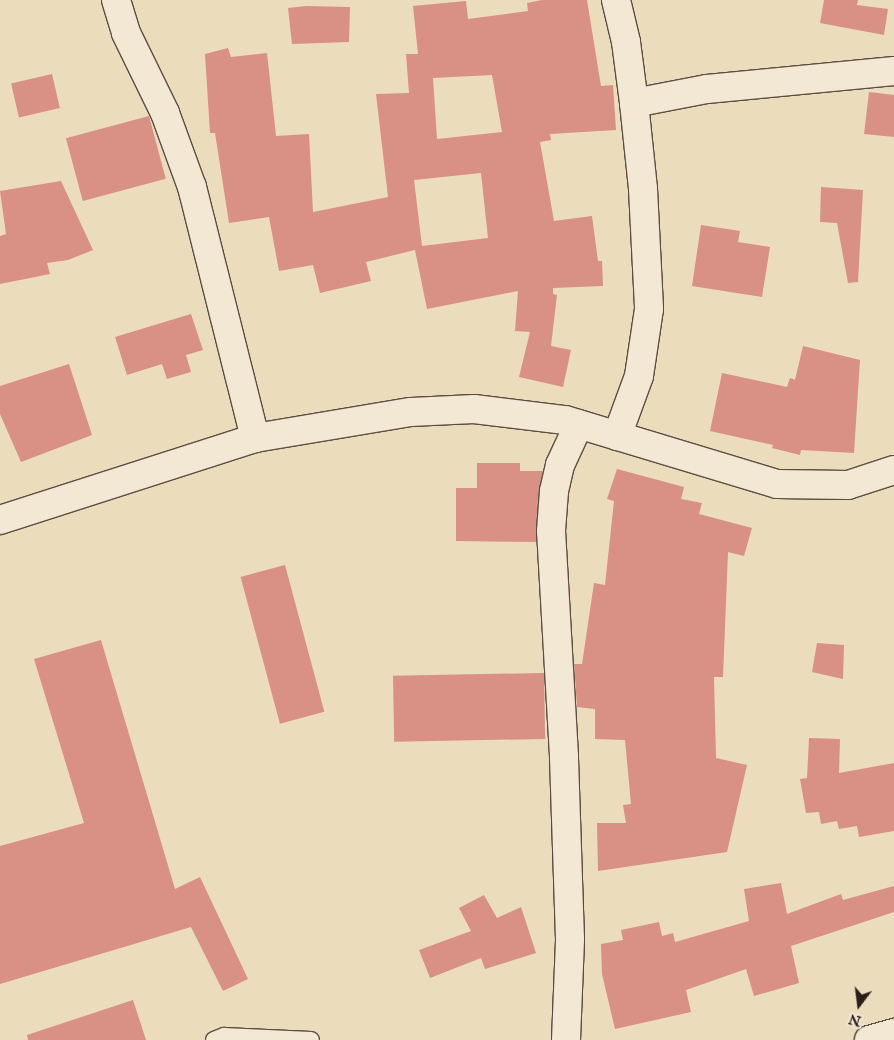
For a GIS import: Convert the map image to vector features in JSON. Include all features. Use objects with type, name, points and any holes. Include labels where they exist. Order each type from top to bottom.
[{"type":"street","points":[[116,0],[126,33],[164,113],[192,187],[256,438]]},
{"type":"street","points":[[616,0],[626,42],[634,103],[650,309],[639,376],[616,436]]},
{"type":"street","points":[[634,103],[707,89],[894,71]]},
{"type":"street","points":[[0,520],[256,438],[411,412],[474,409],[579,424],[777,484],[848,486],[894,470]]},
{"type":"street","points":[[566,1040],[570,939],[564,756],[551,530],[554,491],[560,465],[579,424]]},
{"type":"street","points":[[869,1040],[894,1033]]},
{"type":"lane","points":[[214,1040],[224,1036],[311,1040]]},
{"type":"building","points":[[542,0],[587,0],[601,86],[613,85],[616,130],[550,134],[551,140],[540,142],[554,221],[592,216],[598,261],[602,261],[603,286],[553,288],[553,294],[557,295],[551,346],[571,350],[563,387],[519,377],[530,332],[515,331],[518,291],[427,309],[415,250],[366,262],[371,281],[320,293],[313,265],[279,271],[269,217],[229,223],[215,133],[210,133],[205,54],[228,48],[231,57],[267,53],[276,136],[309,134],[313,212],[388,197],[376,94],[409,93],[406,54],[418,54],[413,6],[466,1],[468,19],[528,11],[527,3]],"holes":[[[492,75],[502,132],[437,139],[433,78]],[[481,173],[488,238],[422,246],[414,180]]]},
{"type":"building","points":[[824,0],[858,0],[857,5],[888,9],[884,35],[820,23]]},
{"type":"building","points":[[306,6],[350,7],[349,42],[292,44],[288,8]]},
{"type":"building","points":[[52,74],[60,108],[19,118],[11,83]]},
{"type":"building","points":[[869,92],[894,95],[894,137],[864,134]]},
{"type":"building","points":[[149,116],[166,179],[83,201],[66,138]]},
{"type":"building","points":[[61,181],[93,250],[68,260],[47,263],[50,274],[0,284],[0,236],[6,234],[0,191]]},
{"type":"building","points":[[821,187],[863,190],[858,282],[848,283],[837,223],[820,222]]},
{"type":"building","points":[[701,225],[740,231],[738,242],[770,247],[762,297],[692,286]]},
{"type":"building","points":[[191,314],[203,350],[186,355],[191,372],[167,379],[162,364],[127,375],[115,337]]},
{"type":"building","points":[[803,346],[860,360],[854,453],[801,450],[800,455],[772,448],[773,445],[710,431],[722,373],[787,387],[790,378],[795,380]]},
{"type":"building","points":[[69,364],[92,435],[21,462],[0,414],[0,386]]},
{"type":"building","points":[[477,463],[520,463],[520,471],[543,471],[536,542],[456,541],[456,488],[477,488]]},
{"type":"building","points":[[617,469],[684,487],[681,499],[702,503],[699,514],[752,528],[744,556],[728,552],[723,677],[714,677],[716,758],[747,765],[727,852],[598,871],[597,823],[626,823],[623,805],[631,804],[625,740],[595,739],[595,709],[577,707],[574,664],[582,664],[594,583],[605,585],[614,501],[607,499]]},
{"type":"building","points":[[285,565],[324,712],[280,724],[241,577]]},
{"type":"building","points":[[101,640],[175,889],[200,877],[248,979],[223,991],[191,927],[0,984],[0,846],[84,823],[34,659]]},
{"type":"building","points":[[817,643],[844,645],[843,679],[812,672]]},
{"type":"building","points":[[544,673],[545,739],[394,742],[393,676]]},
{"type":"building","points":[[809,738],[840,739],[839,773],[894,763],[894,831],[859,837],[857,826],[839,829],[837,821],[821,824],[819,812],[806,813],[800,779],[807,778]]},
{"type":"building","points":[[781,883],[787,914],[841,894],[843,900],[894,886],[894,912],[791,946],[799,983],[754,996],[746,969],[686,990],[691,1012],[615,1029],[602,974],[601,944],[623,940],[621,930],[659,922],[662,936],[673,933],[675,942],[749,921],[744,889]]},
{"type":"building","points":[[484,895],[497,918],[521,907],[536,953],[485,969],[481,958],[430,978],[419,950],[471,931],[459,908]]},
{"type":"building","points":[[133,1000],[146,1040],[28,1040],[27,1035]]}]
